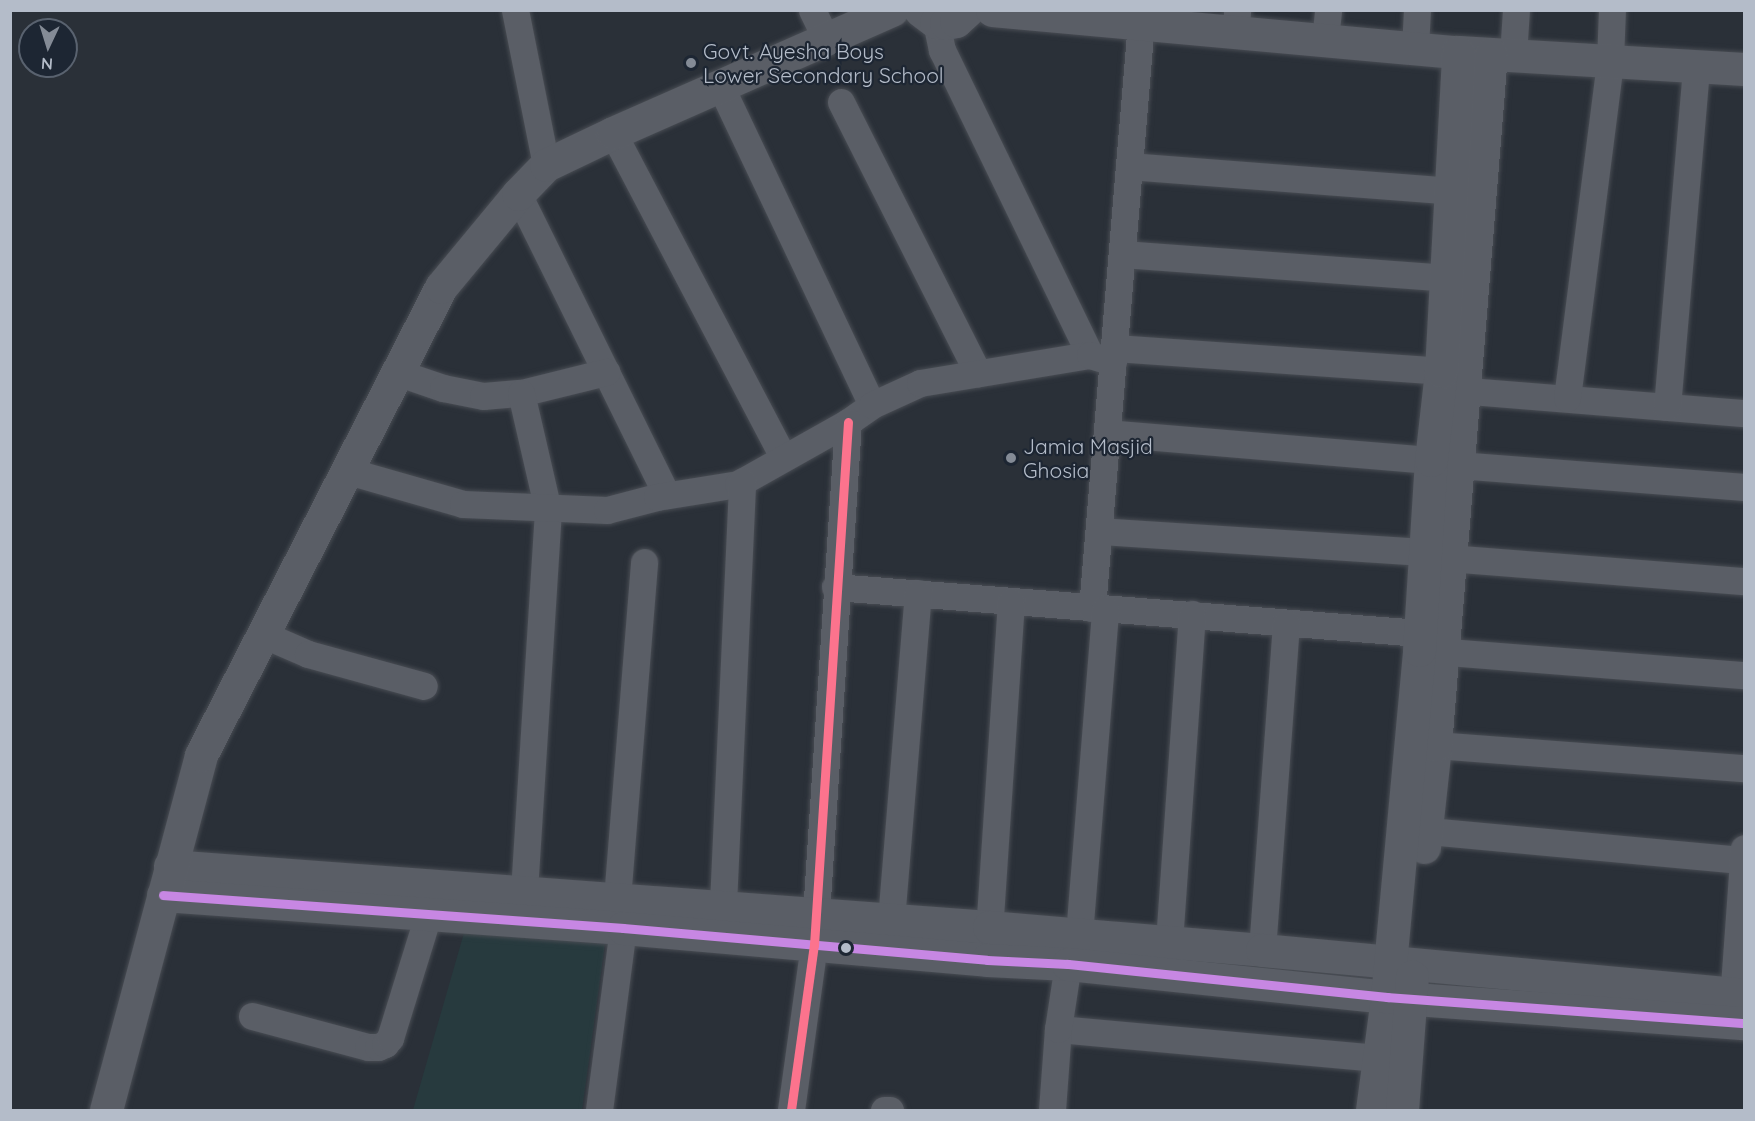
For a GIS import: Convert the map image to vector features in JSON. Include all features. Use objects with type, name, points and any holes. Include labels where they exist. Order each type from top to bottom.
[{"type":"street","points":[[515,10],[546,165]]},
{"type":"street","points":[[812,10],[826,39]]},
{"type":"street","points":[[106,1110],[201,755],[441,287],[518,194],[546,165],[613,133],[892,10]]},
{"type":"street","points":[[928,16],[956,21],[968,10]]},
{"type":"street","points":[[992,10],[1327,25],[1415,48],[1744,69]]},
{"type":"street","points":[[1415,48],[1417,10]]},
{"type":"street","points":[[1449,383],[1502,55],[1516,10]]},
{"type":"street","points":[[1567,398],[1610,61],[1612,10]]},
{"type":"street","points":[[928,16],[942,50],[1105,355]]},
{"type":"street","points":[[1052,1110],[1058,1029],[1073,950],[1099,609],[1099,531],[1107,433],[1105,355],[1122,254],[1141,17]]},
{"type":"street","points":[[1402,1110],[1399,998],[1427,645],[1445,463],[1449,383],[1447,278],[1458,52]]},
{"type":"street","points":[[1667,406],[1696,66]]},
{"type":"street","points":[[720,86],[872,405]]},
{"type":"street","points":[[842,102],[978,372]]},
{"type":"street","points":[[613,133],[783,457]]},
{"type":"street","points":[[1129,166],[1452,191]]},
{"type":"street","points":[[518,194],[667,495]]},
{"type":"street","points":[[1122,254],[1447,278]]},
{"type":"street","points":[[348,471],[463,504],[548,510],[608,510],[667,495],[742,481],[848,422],[872,405],[920,383],[978,372],[1105,355],[1449,383],[1567,398],[1744,413]]},
{"type":"street","points":[[396,372],[443,388],[483,396],[521,393],[606,372]]},
{"type":"street","points":[[521,393],[548,510],[524,892]]},
{"type":"street","points":[[791,1110],[815,930],[848,422]]},
{"type":"street","points":[[1107,433],[1744,487]]},
{"type":"street","points":[[722,922],[742,481]]},
{"type":"street","points":[[1099,531],[1437,555],[1744,581]]},
{"type":"street","points":[[599,1110],[620,914],[644,562]]},
{"type":"street","points":[[836,588],[1286,622],[1427,645],[1744,675]]},
{"type":"street","points":[[891,920],[918,593]]},
{"type":"street","points":[[987,960],[1011,602]]},
{"type":"street","points":[[1169,942],[1192,614]]},
{"type":"street","points":[[1262,950],[1286,622]]},
{"type":"street","points":[[262,634],[308,654],[424,686]]},
{"type":"street","points":[[1414,829],[1435,745],[1427,645]]},
{"type":"street","points":[[1435,745],[1744,768]]},
{"type":"street","points":[[1414,829],[1744,854],[1739,1009]]},
{"type":"street","points":[[167,881],[524,892],[620,914]]},
{"type":"street","points":[[167,881],[428,915],[620,914],[815,930],[987,960],[1169,942],[1402,963],[1739,1009]]},
{"type":"street","points":[[252,1016],[368,1047],[385,1044],[390,1038],[428,915]]},
{"type":"street","points":[[815,930],[891,920],[989,927],[1073,950],[1399,998],[1739,1009]]},
{"type":"street","points":[[1372,1110],[1378,1058],[1399,998]]},
{"type":"street","points":[[1058,1029],[1378,1058]]},
{"type":"street","points":[[884,1110],[890,1110]]},
{"type":"green space","points":[[466,926],[606,936],[582,1110],[413,1110]]},
{"type":"transit line","points":[[791,1110],[814,945],[848,422]]},
{"type":"transit line","points":[[163,895],[623,928],[987,960],[1068,964],[1387,997],[1744,1023]]},
{"type":"place","name":"Govt. Ayesha Boys Lower Secondary School","points":[[691,63]]},
{"type":"place","name":"Jamia Masjid Ghosia","points":[[1011,458]]}]
